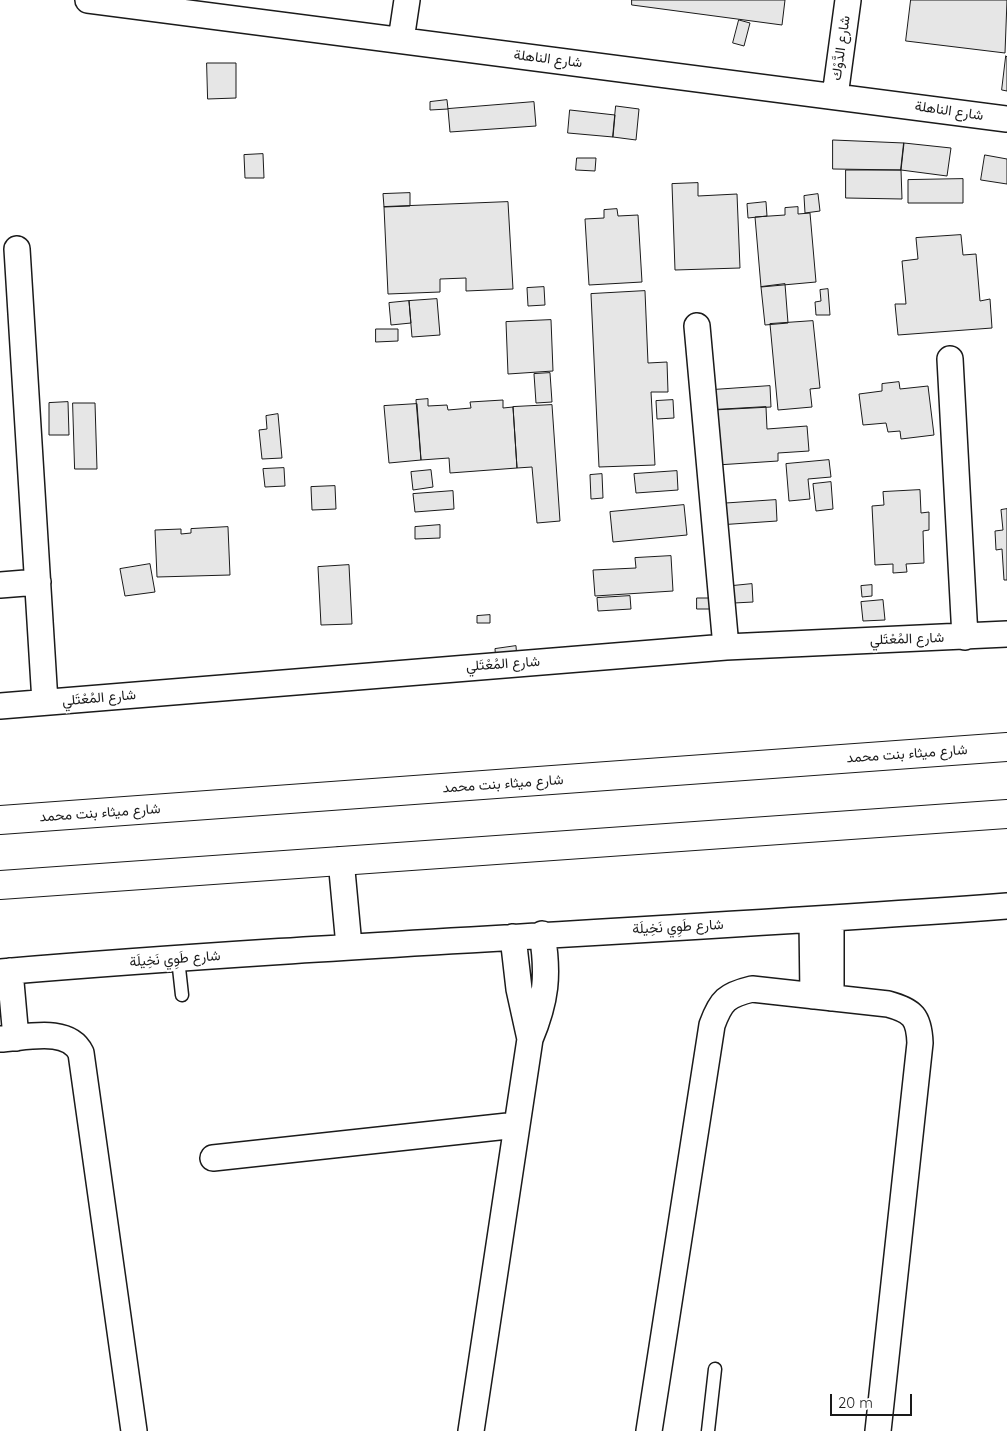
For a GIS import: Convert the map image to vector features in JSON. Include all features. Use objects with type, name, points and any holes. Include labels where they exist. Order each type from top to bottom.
[{"type":"main road","name":"شارع ميثاء بنت محمد","points":[[0,820],[1007,747]]},
{"type":"main road","points":[[0,885],[1007,814]]},
{"type":"street","name":"شارع الناهلة","points":[[88,0],[1007,119]]},
{"type":"street","points":[[401,40],[406,0]]},
{"type":"street","name":"شارع الدَّوْك","points":[[835,96],[848,0]]},
{"type":"street","points":[[17,249],[45,702]]},
{"type":"street","points":[[697,326],[726,647]]},
{"type":"street","points":[[950,359],[965,637]]},
{"type":"street","points":[[0,585],[38,582]]},
{"type":"street","name":"شارع المُعْتَلي","points":[[0,706],[726,647],[1007,634]]},
{"type":"street","points":[[341,860],[350,946]]},
{"type":"street","name":"شارع طَوِي نَخِيلَة","points":[[5,971],[350,946],[822,919],[1007,906]]},
{"type":"street","points":[[822,919],[822,997]]},
{"type":"street","points":[[471,1431],[530,1039],[541,1014],[546,988],[546,960],[542,934]]},
{"type":"street","points":[[513,937],[519,988],[530,1039]]},
{"type":"street","points":[[5,971],[4,1038],[64,1036],[78,1046],[81,1053],[134,1431]]},
{"type":"street","points":[[654,1430],[712,1025],[718,1006],[733,994],[752,989],[888,1004],[906,1009],[919,1024],[920,1043],[878,1431]]},
{"type":"street","points":[[213,1158],[517,1124]]},
{"type":"lane","points":[[178,959],[182,995]]},
{"type":"lane","points":[[708,1431],[715,1369]]},
{"type":"building","points":[[632,0],[785,0],[782,25],[632,5]]},
{"type":"building","points":[[911,0],[1007,0],[1005,53],[906,41]]},
{"type":"building","points":[[739,20],[750,23],[744,46],[733,43]]},
{"type":"building","points":[[1007,57],[1007,91],[1002,90]]},
{"type":"building","points":[[207,63],[236,63],[236,98],[208,99]]},
{"type":"building","points":[[447,100],[448,109],[430,110],[430,102]]},
{"type":"building","points":[[534,102],[536,126],[450,132],[448,109]]},
{"type":"building","points":[[616,106],[639,109],[636,140],[613,137]]},
{"type":"building","points":[[570,110],[615,115],[613,137],[568,133]]},
{"type":"building","points":[[833,140],[904,143],[901,170],[833,169]]},
{"type":"building","points":[[904,143],[951,148],[947,176],[901,170]]},
{"type":"building","points":[[263,154],[264,178],[245,178],[244,155]]},
{"type":"building","points":[[985,155],[1007,159],[1007,184],[981,180]]},
{"type":"building","points":[[577,158],[596,158],[595,171],[576,170]]},
{"type":"building","points":[[846,170],[901,170],[902,199],[846,198]]},
{"type":"building","points":[[963,179],[963,203],[908,203],[908,180]]},
{"type":"building","points":[[698,183],[698,196],[737,194],[740,268],[675,270],[672,184]]},
{"type":"building","points":[[410,193],[410,206],[384,207],[383,194]]},
{"type":"building","points":[[818,194],[820,211],[805,213],[804,196]]},
{"type":"building","points":[[508,202],[513,289],[466,291],[466,278],[440,279],[440,292],[388,294],[384,207]]},
{"type":"building","points":[[766,202],[767,216],[748,218],[747,204]]},
{"type":"building","points":[[798,207],[798,214],[810,213],[816,282],[761,287],[755,217],[785,215],[785,208]]},
{"type":"building","points":[[617,209],[618,216],[638,215],[642,282],[589,285],[585,219],[604,218],[604,210]]},
{"type":"building","points":[[961,235],[963,255],[976,254],[980,301],[990,299],[992,328],[898,335],[895,304],[906,304],[902,261],[918,259],[916,238]]},
{"type":"building","points":[[785,284],[788,323],[765,325],[761,287]]},
{"type":"building","points":[[544,287],[545,305],[528,306],[527,288]]},
{"type":"building","points":[[828,289],[830,315],[816,315],[815,302],[821,301],[820,290]]},
{"type":"building","points":[[645,291],[648,363],[667,362],[668,392],[651,392],[655,465],[599,467],[591,294]]},
{"type":"building","points":[[437,299],[440,335],[412,337],[409,301]]},
{"type":"building","points":[[409,301],[411,323],[391,325],[389,303]]},
{"type":"building","points":[[551,320],[553,371],[508,374],[506,322]]},
{"type":"building","points":[[813,321],[820,388],[810,389],[812,407],[778,410],[770,324]]},
{"type":"building","points":[[376,329],[398,329],[398,341],[376,342]]},
{"type":"building","points":[[550,373],[552,402],[536,403],[534,374]]},
{"type":"building","points":[[899,382],[900,389],[928,386],[934,435],[901,439],[900,431],[888,432],[886,423],[863,425],[859,394],[882,391],[882,384]]},
{"type":"building","points":[[770,386],[771,407],[713,410],[712,390]]},
{"type":"building","points":[[428,399],[428,406],[447,405],[448,410],[471,408],[470,402],[503,400],[503,408],[513,407],[517,468],[450,473],[449,458],[421,460],[416,400]]},
{"type":"building","points":[[673,400],[674,418],[657,419],[656,401]]},
{"type":"building","points":[[68,402],[69,435],[49,435],[49,403]]},
{"type":"building","points":[[73,403],[95,403],[97,469],[75,469]]},
{"type":"building","points":[[417,404],[421,460],[389,463],[384,406]]},
{"type":"building","points":[[552,405],[560,521],[537,523],[532,467],[517,468],[513,407]]},
{"type":"building","points":[[766,407],[767,429],[807,426],[809,451],[778,453],[778,461],[717,465],[713,410]]},
{"type":"building","points":[[278,414],[282,458],[262,459],[259,430],[267,429],[266,416]]},
{"type":"building","points":[[829,460],[831,477],[808,479],[810,499],[789,501],[786,464]]},
{"type":"building","points":[[284,468],[285,486],[265,487],[263,469]]},
{"type":"building","points":[[431,470],[433,487],[413,490],[411,472]]},
{"type":"building","points":[[677,471],[678,490],[636,493],[634,474]]},
{"type":"building","points":[[602,474],[603,498],[591,499],[590,475]]},
{"type":"building","points":[[831,482],[833,509],[816,511],[813,484]]},
{"type":"building","points":[[335,486],[336,509],[312,510],[311,487]]},
{"type":"building","points":[[920,490],[921,513],[929,512],[929,530],[923,531],[924,563],[906,564],[907,572],[893,573],[893,564],[875,565],[872,506],[884,505],[883,492]]},
{"type":"building","points":[[453,491],[454,509],[415,512],[413,494]]},
{"type":"building","points":[[776,500],[777,521],[718,525],[717,504]]},
{"type":"building","points":[[684,505],[687,535],[613,542],[610,512]]},
{"type":"building","points":[[1007,509],[1007,580],[1004,580],[1002,549],[996,550],[995,531],[1003,530],[1001,510]]},
{"type":"building","points":[[440,525],[440,538],[415,539],[415,527]]},
{"type":"building","points":[[228,527],[230,575],[157,577],[155,530],[181,529],[181,534],[191,533],[191,529]]},
{"type":"building","points":[[671,556],[673,591],[595,596],[593,570],[636,568],[635,558]]},
{"type":"building","points":[[150,564],[155,592],[125,596],[120,569]]},
{"type":"building","points":[[349,565],[352,624],[321,625],[318,567]]},
{"type":"building","points":[[752,584],[753,602],[734,603],[732,586]]},
{"type":"building","points":[[872,585],[872,596],[862,597],[861,586]]},
{"type":"building","points":[[630,596],[631,609],[598,611],[597,598]]},
{"type":"building","points":[[697,598],[717,598],[717,609],[697,609]]},
{"type":"building","points":[[883,600],[885,620],[863,621],[861,602]]},
{"type":"building","points":[[490,615],[490,623],[477,623],[477,616]]},
{"type":"building","points":[[516,646],[517,660],[496,662],[495,649]]}]
